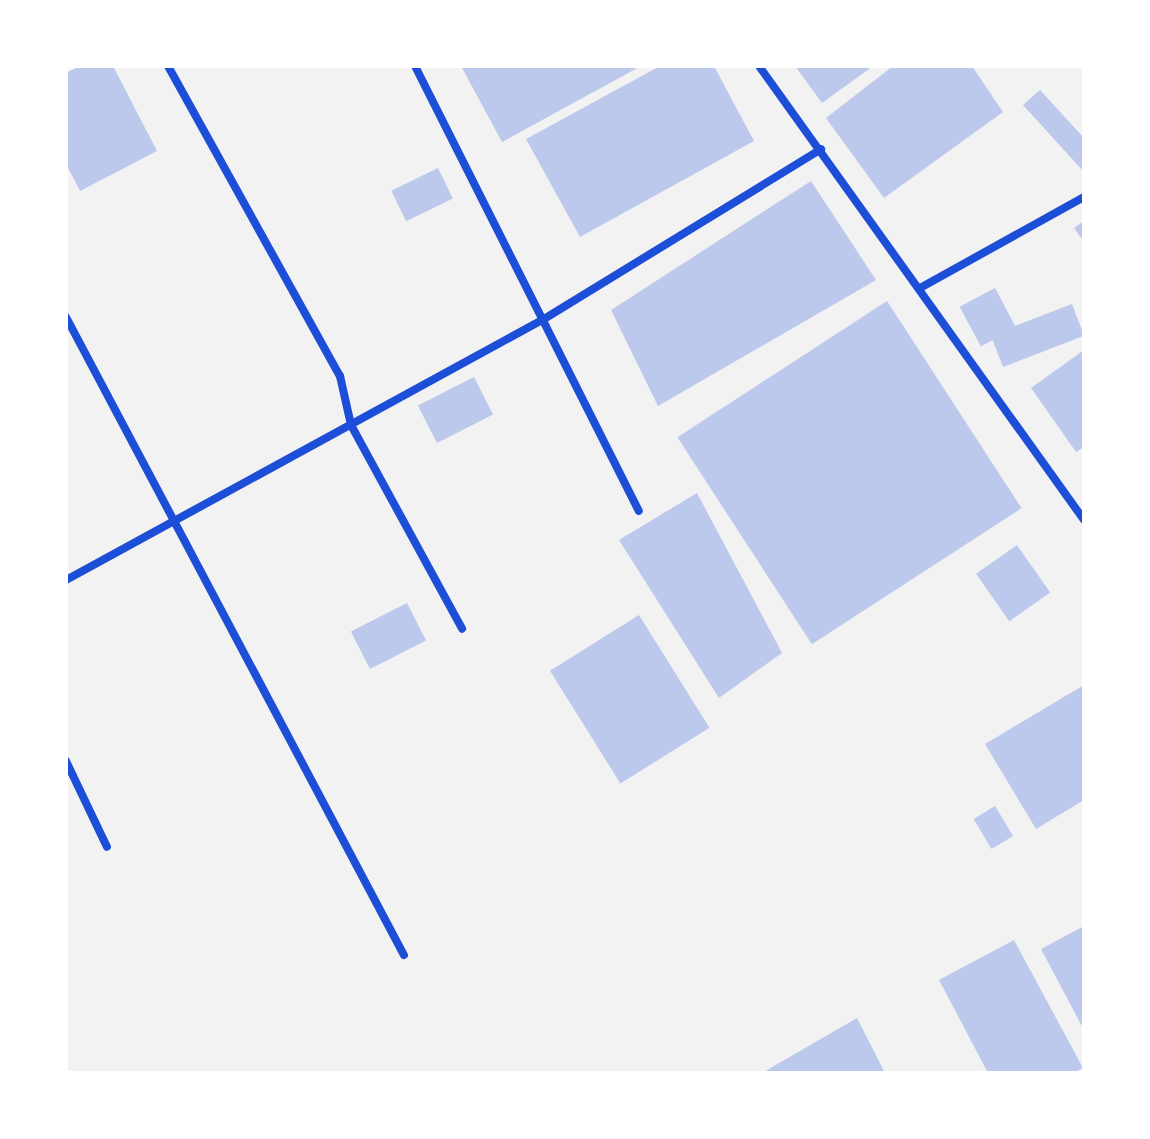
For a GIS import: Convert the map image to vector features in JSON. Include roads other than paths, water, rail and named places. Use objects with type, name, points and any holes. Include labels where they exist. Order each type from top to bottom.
[{"type":"street","points":[[168,66],[340,376],[351,425],[462,629]]},
{"type":"street","points":[[415,66],[639,511]]},
{"type":"street","points":[[759,66],[1084,520]]},
{"type":"street","points":[[66,580],[544,319],[821,149]]},
{"type":"street","points":[[920,288],[1084,197]]},
{"type":"street","points":[[66,317],[177,517],[404,955]]},
{"type":"street","points":[[66,761],[107,847]]}]
